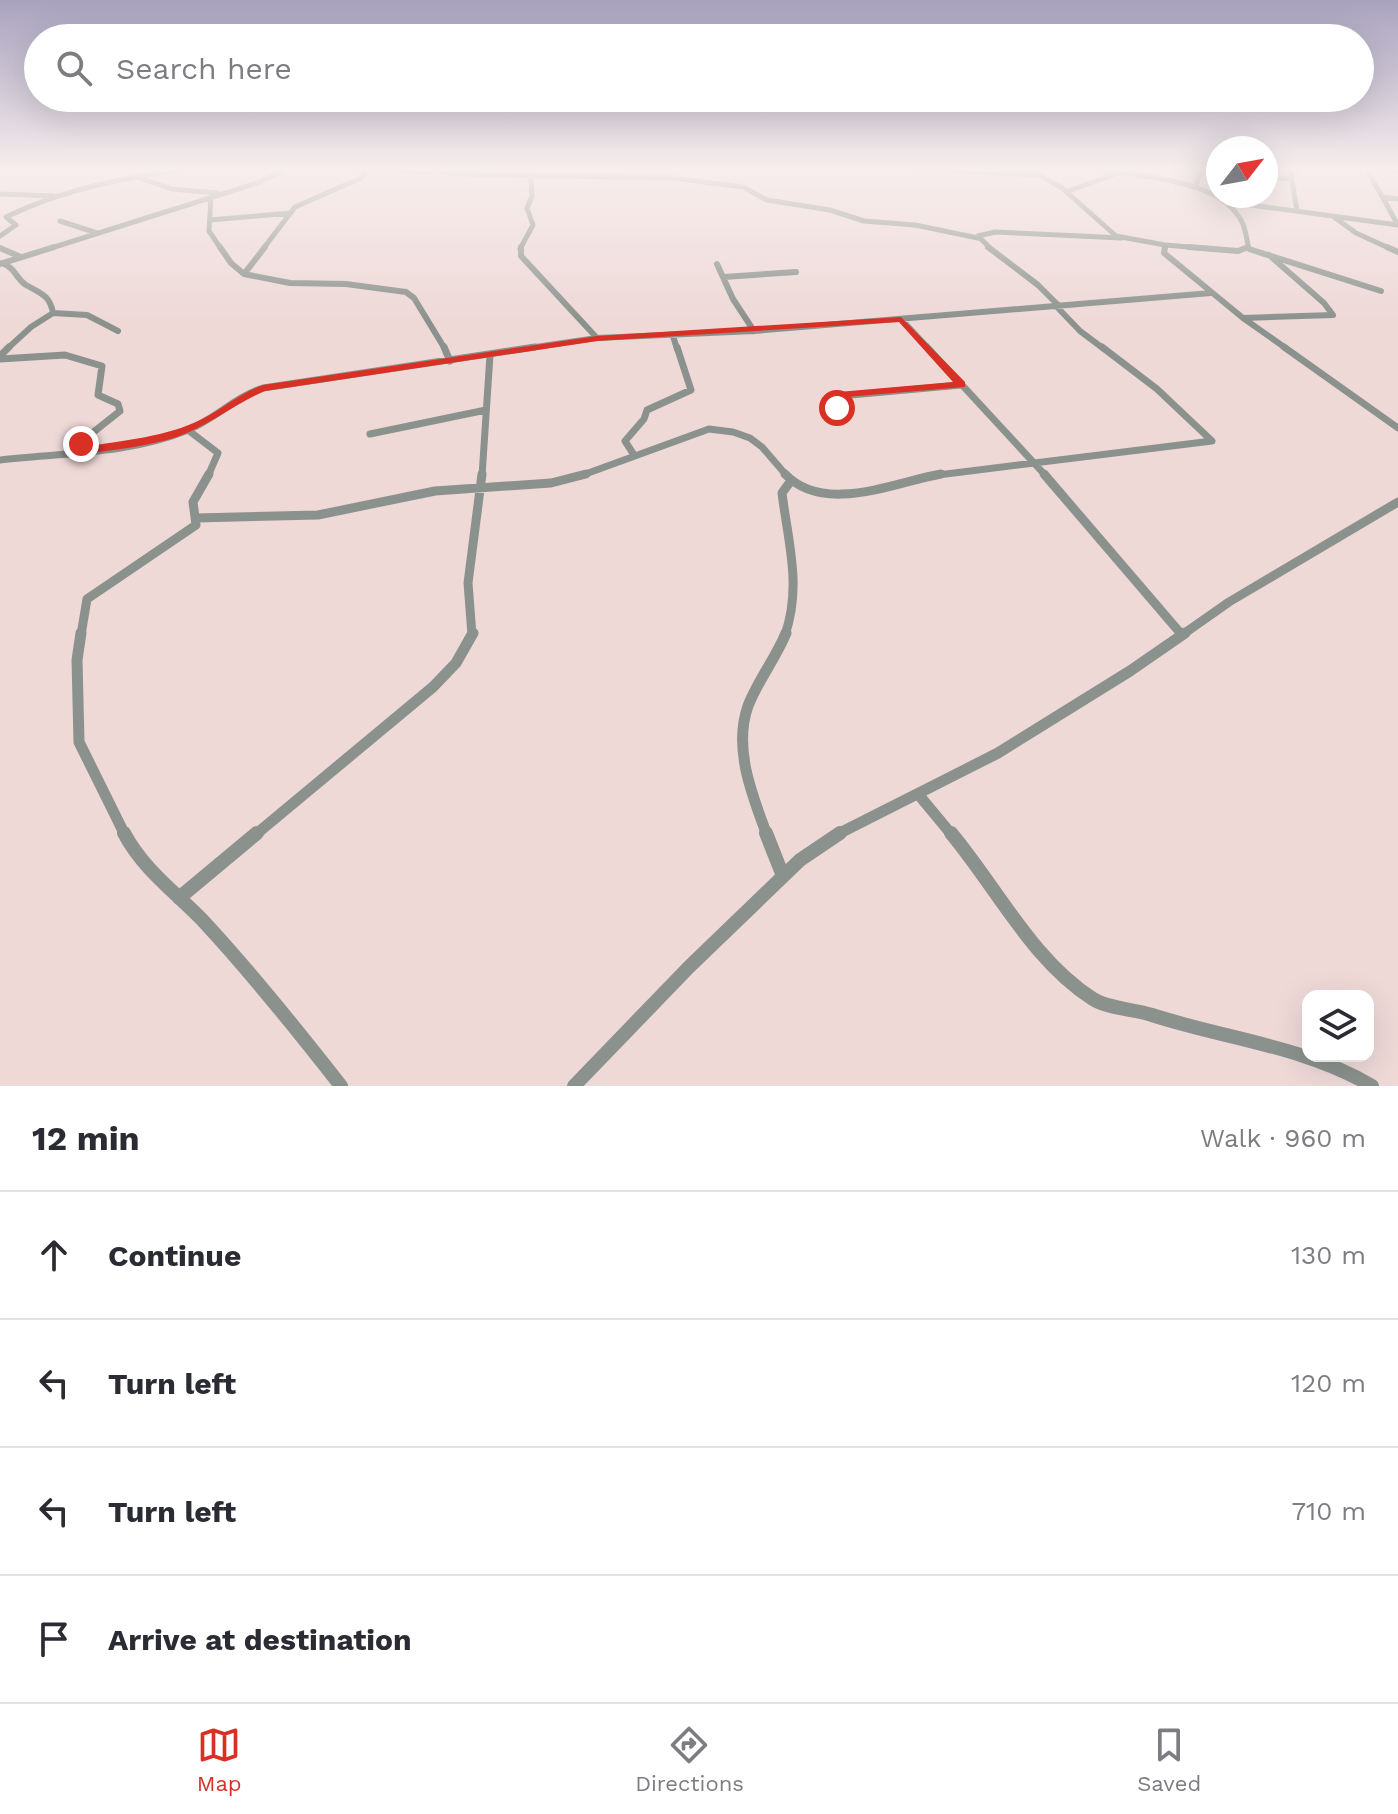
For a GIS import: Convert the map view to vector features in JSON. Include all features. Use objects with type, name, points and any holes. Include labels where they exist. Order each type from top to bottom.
[{"type":"street","points":[[0,236],[16,225],[8,219]]},
{"type":"street","points":[[1,263],[142,219]]},
{"type":"street","points":[[225,219],[210,220],[209,231],[231,263],[244,274],[290,283],[346,284],[406,292],[414,298],[438,335],[450,361]]},
{"type":"street","points":[[244,274],[287,219]]},
{"type":"street","points":[[531,219],[533,225],[519,250],[521,256],[597,338]]},
{"type":"street","points":[[196,518],[318,515],[425,493],[551,483],[579,476],[694,432],[731,429],[751,436],[767,450],[790,482],[820,493],[842,493],[945,473],[1199,445],[1212,441],[1157,389],[1080,331],[1058,307],[978,238],[915,225],[881,224],[862,219]]},
{"type":"street","points":[[1096,219],[1115,236],[1122,238]]},
{"type":"street","points":[[1237,219],[1249,249]]},
{"type":"street","points":[[1336,219],[1356,233],[1398,252]]},
{"type":"street","points":[[1347,219],[1398,225]]},
{"type":"street","points":[[60,221],[97,233]]},
{"type":"street","points":[[978,238],[981,233],[995,232],[1122,238],[1238,251],[1249,249],[1381,291]]},
{"type":"street","points":[[1165,245],[1164,253],[1243,318],[1397,426]]},
{"type":"street","points":[[0,248],[21,257]]},
{"type":"street","points":[[1243,318],[1333,315],[1324,303],[1269,255]]},
{"type":"street","points":[[1,263],[14,268],[23,284],[34,287],[50,300],[53,313]]},
{"type":"street","points":[[717,264],[733,299],[754,331]]},
{"type":"street","points":[[724,277],[796,272]]},
{"type":"street","points":[[1188,295],[1201,285]]},
{"type":"street","points":[[0,460],[78,452],[151,440],[188,430],[253,391],[597,338],[754,331],[1211,293]]},
{"type":"street","points":[[0,357],[31,327],[53,313],[87,315],[118,331]]},
{"type":"street","points":[[901,319],[1079,511],[1182,635]]},
{"type":"street","points":[[634,455],[625,441],[644,419],[647,410],[652,405],[691,390],[673,336]]},
{"type":"street","points":[[0,357],[69,355],[102,366],[98,395],[118,404],[120,411],[91,434],[78,452]]},
{"type":"street","points":[[179,898],[433,687],[456,663],[473,632],[468,583],[486,447],[490,355]]},
{"type":"street","points":[[847,416],[829,397],[961,385]]},
{"type":"street","points":[[370,434],[486,410]]},
{"type":"street","points":[[188,430],[218,453],[193,502],[194,528],[87,599],[77,660],[79,742],[132,847],[145,866],[205,923],[288,1018],[341,1086]]},
{"type":"street","points":[[783,876],[751,789],[742,746],[743,720],[784,639],[793,608],[792,539],[782,493],[790,482]]},
{"type":"street","points":[[574,1086],[800,860],[836,835],[998,753],[1229,602],[1398,502]]},
{"type":"street","points":[[918,794],[966,851],[1054,969],[1096,1001],[1183,1026],[1277,1046],[1345,1070],[1372,1086]]},
{"type":"route","points":[[81,444],[78,452],[172,435],[207,421],[242,397],[263,388],[597,338],[754,331],[901,319],[961,385],[831,395],[828,398],[837,408]]}]
